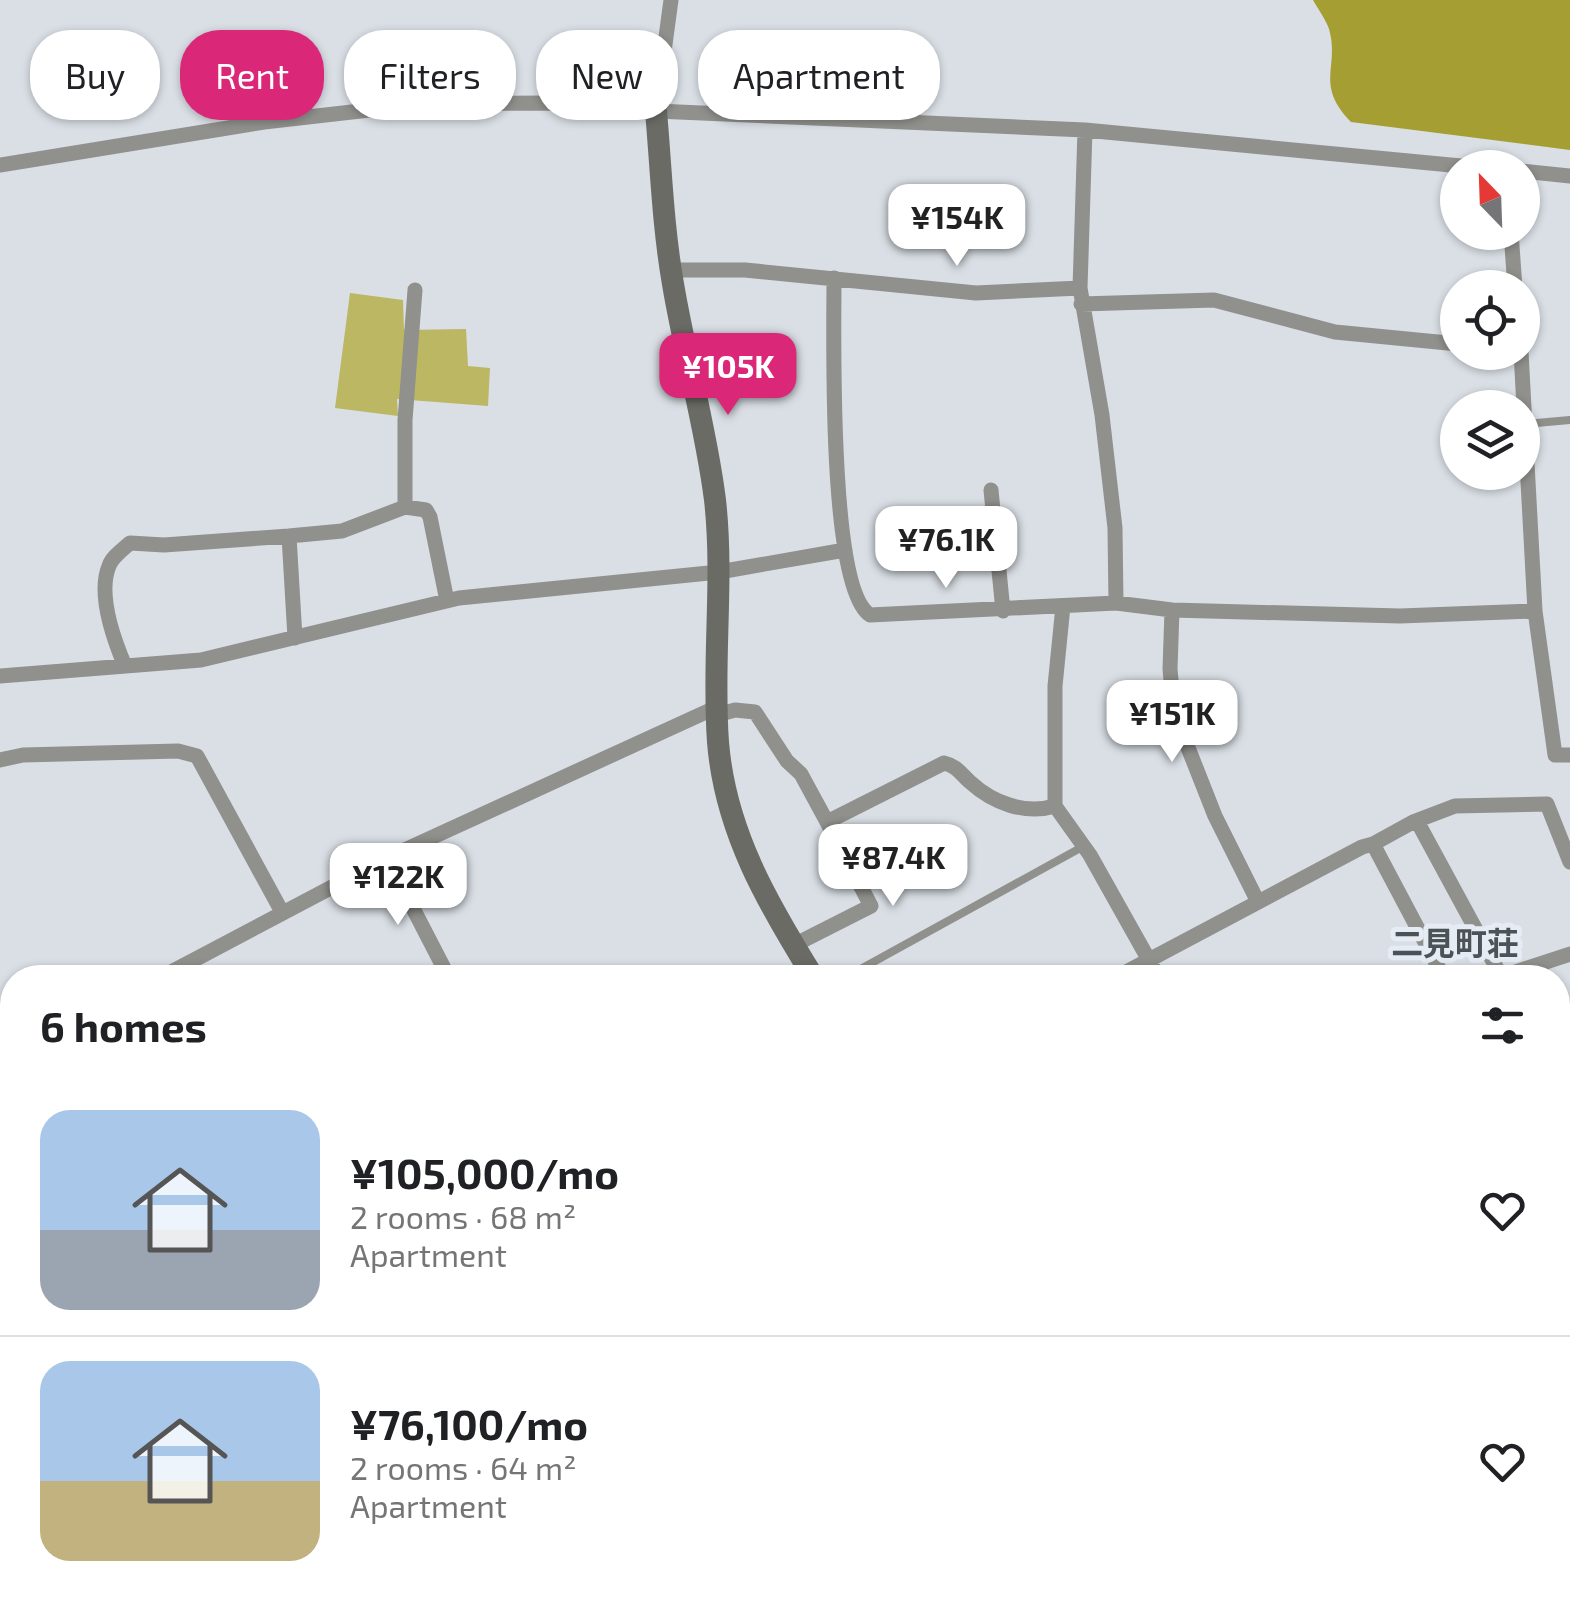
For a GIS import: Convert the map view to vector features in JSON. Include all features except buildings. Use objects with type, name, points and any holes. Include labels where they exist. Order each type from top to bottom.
[{"type":"street","points":[[666,30],[670,0]]},
{"type":"street","points":[[0,165],[264,122],[422,104],[536,103]]},
{"type":"street","points":[[678,112],[1084,130],[1440,164]]},
{"type":"street","points":[[657,120],[670,270],[710,468],[719,572],[717,712],[722,774],[741,843],[767,901],[806,965]]},
{"type":"street","points":[[1084,130],[1080,296],[1104,434],[1115,528],[1116,604]]},
{"type":"street","points":[[1540,174],[1570,176]]},
{"type":"street","points":[[670,270],[745,270],[976,294],[1214,300],[1335,332],[1440,342]]},
{"type":"street","points":[[834,278],[835,445],[845,550],[854,593],[860,608],[870,615],[1116,604],[1172,610],[1400,616],[1535,611]]},
{"type":"street","points":[[404,507],[405,420],[415,290]]},
{"type":"street","points":[[991,490],[1003,611]]},
{"type":"street","points":[[1529,490],[1535,611],[1555,755],[1570,755]]},
{"type":"street","points":[[126,666],[112,634],[106,586],[110,563],[130,543],[164,545],[342,532],[404,507],[426,510],[447,601]]},
{"type":"street","points":[[289,536],[294,638]]},
{"type":"street","points":[[0,676],[201,660],[447,601],[719,572],[845,550]]},
{"type":"street","points":[[1064,606],[1055,686],[1054,806],[1084,846],[1153,965]]},
{"type":"street","points":[[1172,610],[1170,669],[1174,712],[1214,816],[1258,902]]},
{"type":"street","points":[[184,965],[387,858],[717,712],[735,710],[755,712],[787,762],[801,774],[871,906],[794,946]]},
{"type":"street","points":[[0,760],[23,755],[178,751],[197,756],[282,912]]},
{"type":"street","points":[[827,822],[944,763],[1011,806],[1034,812],[1054,806]]},
{"type":"street","points":[[1138,965],[1362,847],[1455,806],[1548,804],[1570,862]]},
{"type":"street","points":[[1416,821],[1493,965]]},
{"type":"street","points":[[1373,844],[1437,965]]},
{"type":"street","points":[[387,858],[442,965]]},
{"type":"street","points":[[1536,965],[1570,954]]},
{"type":"lane","points":[[1540,423],[1570,420]]},
{"type":"lane","points":[[868,965],[1084,846]]},
{"type":"shaded area","points":[[1313,0],[1570,0],[1570,150],[1351,122],[1334,97],[1332,42]]},
{"type":"shaded area","points":[[350,293],[403,300],[404,330],[466,329],[468,366],[490,368],[488,406],[397,399],[398,416],[335,408]]},
{"type":"district","name":"二見町荘","points":[[1455,942]]}]
